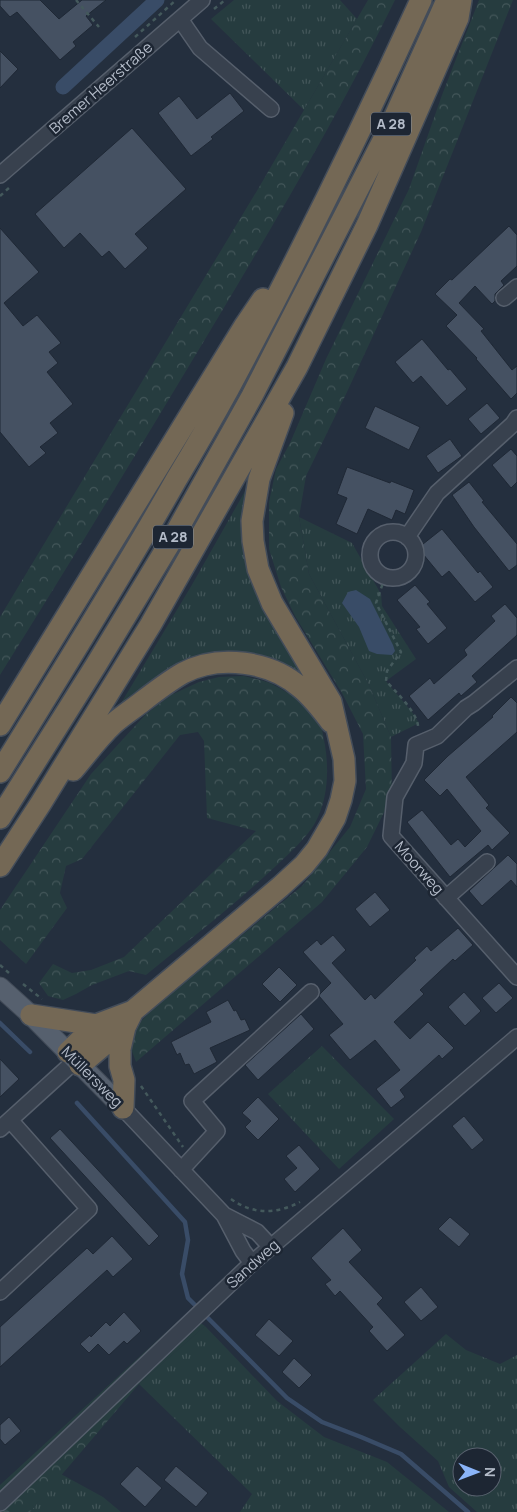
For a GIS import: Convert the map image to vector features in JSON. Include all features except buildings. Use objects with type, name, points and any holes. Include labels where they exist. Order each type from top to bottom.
[{"type":"highway","name":"A 28","points":[[0,772],[75,652],[228,390],[311,231],[422,0]]},
{"type":"highway","name":"A 28","points":[[0,818],[169,544],[252,396],[391,125],[446,0]]},
{"type":"highway","points":[[0,866],[42,803],[151,624],[297,367],[367,225],[458,18],[461,0]]},
{"type":"highway","points":[[0,725],[244,326],[311,231]]},
{"type":"highway","points":[[75,1059],[129,1019],[304,865],[317,849],[335,818],[343,790],[344,759],[331,702],[272,604],[258,569],[253,541],[252,521],[259,479],[297,367]]},
{"type":"highway","points":[[42,803],[87,755],[112,724],[159,688],[185,672],[204,665],[227,662],[254,665],[276,672],[300,687],[338,730]]},
{"type":"highway","points":[[38,1008],[96,1025],[129,1019]]},
{"type":"highway","points":[[123,1108],[124,1080],[120,1066],[120,1049],[129,1019]]},
{"type":"highway","points":[[75,1059],[96,1025]]},
{"type":"main road","name":"Müllersweg","points":[[7,982],[38,1008],[75,1059],[123,1108]]},
{"type":"street","name":"Bremer Heerstraße","points":[[2,169],[202,0]]},
{"type":"street","points":[[180,19],[200,48],[271,109]]},
{"type":"street","points":[[504,298],[517,287]]},
{"type":"street","points":[[407,537],[437,492],[513,424],[517,418]]},
{"type":"street","points":[[393,532],[401,534],[413,543],[416,551],[416,560],[412,568],[401,577],[385,577],[374,568],[370,555],[375,542],[380,536],[393,532]]},
{"type":"street","points":[[416,746],[437,736],[466,708],[517,668]]},
{"type":"street","name":"Moorweg","points":[[416,746],[414,763],[395,797],[391,836],[517,977]]},
{"type":"street","points":[[446,898],[487,862]]},
{"type":"street","points":[[181,1170],[217,1131],[192,1101],[311,992]]},
{"type":"street","name":"Sandweg","points":[[0,1503],[252,1263],[517,1037]]},
{"type":"street","points":[[0,1292],[89,1209],[5,1124],[75,1059]]},
{"type":"street","name":"Müllersweg","points":[[123,1108],[224,1215],[243,1251],[252,1263]]},
{"type":"street","name":"Müllersweg","points":[[224,1215],[257,1232],[271,1247]]},
{"type":"path","points":[[76,0],[99,28]]},
{"type":"path","points":[[385,577],[376,603],[401,652],[387,671],[386,681],[419,723],[416,746]]},
{"type":"path","points":[[0,965],[7,982]]},
{"type":"path","points":[[21,983],[38,1008]]},
{"type":"path","points":[[138,1080],[191,1159]]},
{"type":"path","points":[[227,1197],[242,1206],[271,1212],[306,1198]]},
{"type":"green space","points":[[234,0],[340,0],[357,19],[304,110],[211,19]]},
{"type":"green space","points":[[368,0],[395,0],[330,124],[261,246],[134,458],[0,675],[0,617],[258,189]]},
{"type":"green space","points":[[479,0],[513,0],[421,232],[306,476],[299,517],[309,574],[369,685],[391,737],[392,796],[367,847],[322,902],[136,1062],[129,1043],[136,1027],[153,1008],[302,886],[350,827],[366,789],[363,734],[342,693],[295,616],[281,587],[269,549],[269,502],[276,469],[290,443],[326,359],[409,189],[442,95]]},
{"type":"green space","points":[[253,477],[247,516],[320,695],[221,655],[120,705],[193,583]]},
{"type":"green space","points":[[299,517],[352,543],[381,594],[382,606],[416,659],[386,681],[419,723],[391,737],[369,685],[309,574]]},
{"type":"green space","points":[[244,676],[270,683],[288,693],[312,711],[320,722],[325,745],[327,775],[323,805],[315,823],[308,834],[287,856],[213,921],[146,975],[129,971],[92,985],[63,1000],[48,996],[39,983],[53,964],[72,973],[91,970],[124,957],[256,831],[207,818],[204,741],[198,732],[180,735],[82,859],[66,866],[60,893],[67,908],[26,964],[0,940],[0,910],[91,774],[146,714],[171,695],[199,682],[219,677]]},
{"type":"green space","points":[[322,1046],[394,1119],[339,1169],[268,1094]]},
{"type":"green space","points":[[186,1314],[205,1326],[139,1384],[30,1512],[0,1512],[0,1485]]},
{"type":"green space","points":[[205,1326],[277,1401],[324,1437],[387,1462],[449,1512],[240,1512],[252,1494],[139,1384]]},
{"type":"green space","points":[[446,1334],[466,1350],[500,1364],[517,1355],[517,1512],[477,1512],[460,1497],[502,1497],[502,1447],[452,1447],[452,1490],[449,1487],[438,1461],[373,1400]]},
{"type":"green space","points":[[61,1474],[103,1497],[121,1512],[30,1512]]},
{"type":"water","points":[[356,590],[370,599],[393,645],[395,651],[392,655],[377,654],[369,651],[359,627],[342,603],[348,592]]},
{"type":"waterway","points":[[63,87],[157,0]]},
{"type":"waterway","points":[[0,1023],[30,1052]]},
{"type":"waterway","points":[[77,1103],[185,1222],[188,1240],[182,1274],[188,1298],[287,1398],[322,1422],[401,1454],[468,1512]]}]
